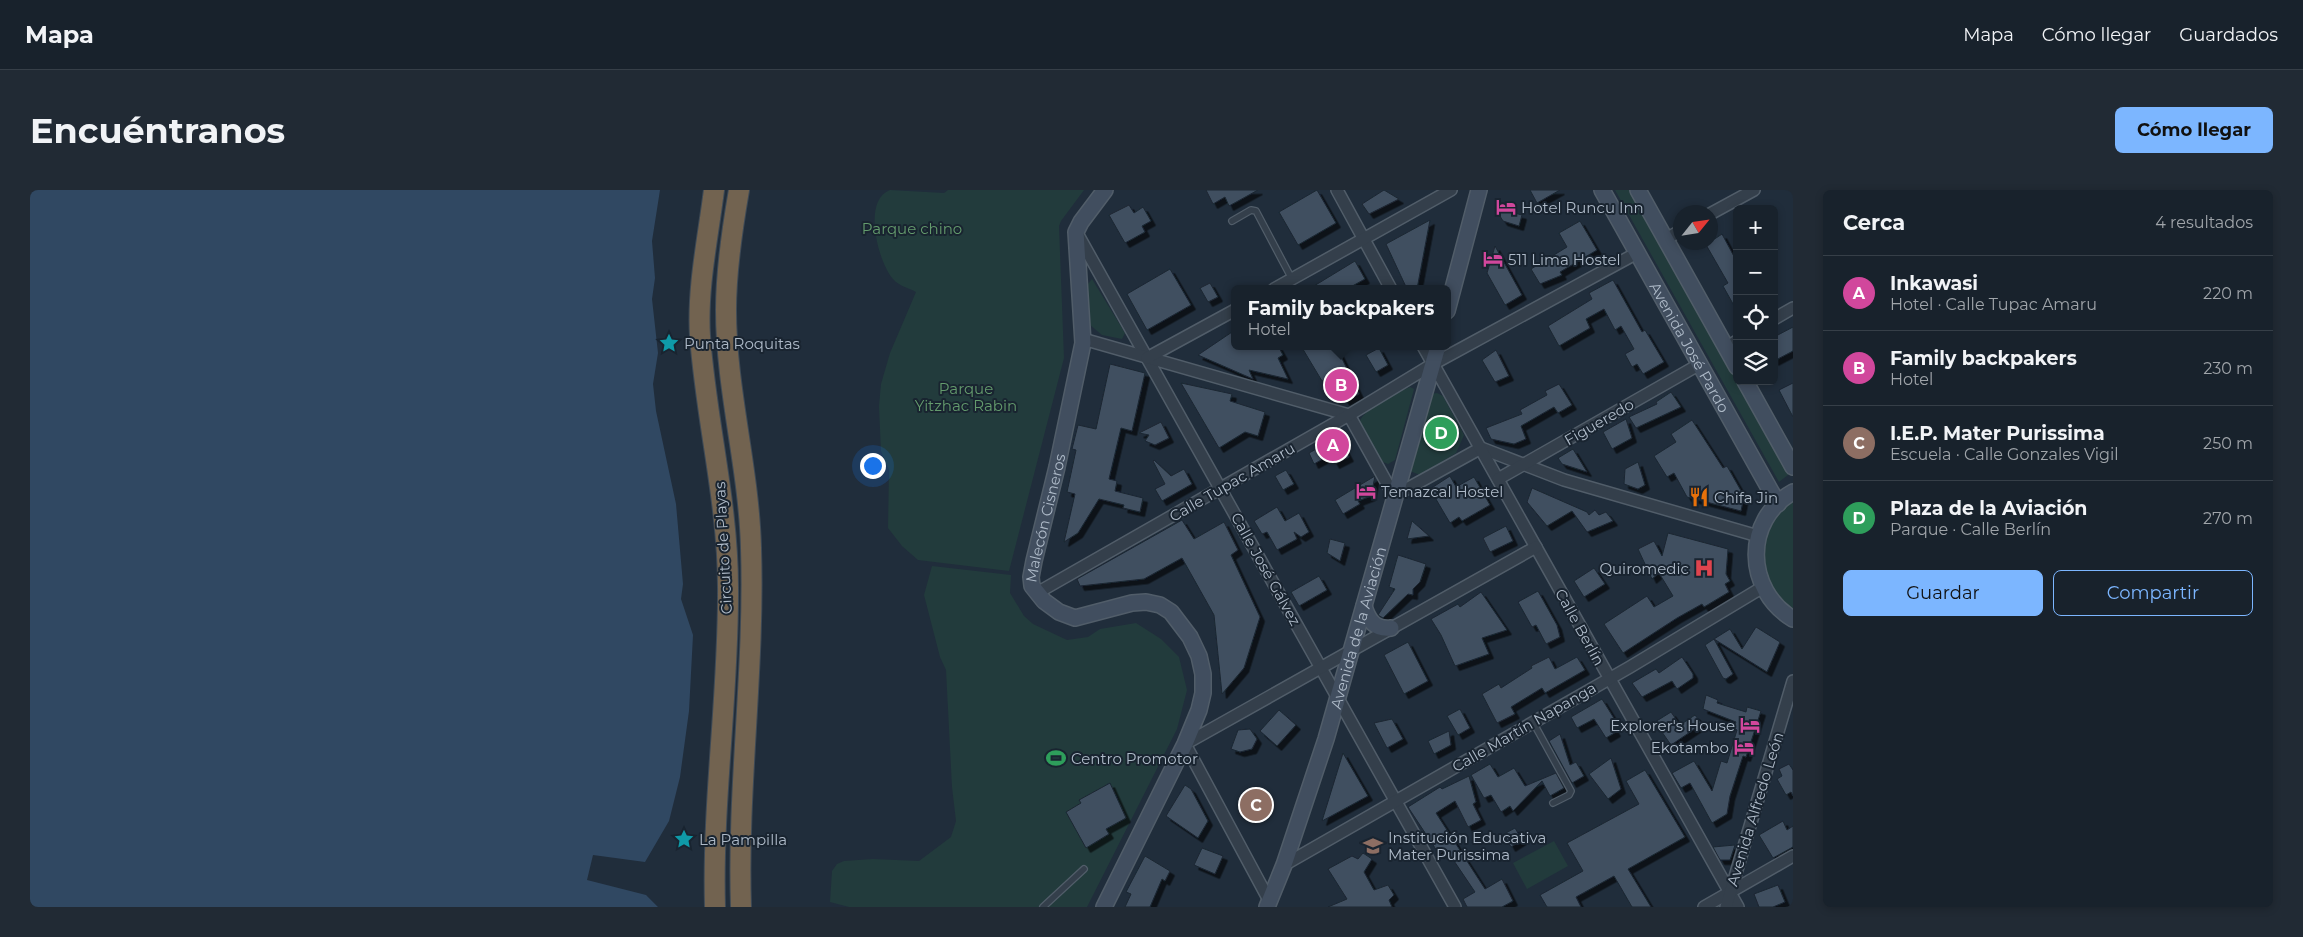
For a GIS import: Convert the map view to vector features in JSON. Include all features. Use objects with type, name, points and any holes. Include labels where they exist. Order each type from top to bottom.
[{"type":"highway","name":"Circuito de Playas","points":[[714,190],[702,278],[700,334],[723,496],[728,587],[714,860],[715,907]]},
{"type":"highway","name":"Circuito de Playas","points":[[739,190],[730,252],[726,311],[734,398],[747,488],[752,566],[752,629],[740,842],[741,907]]},
{"type":"main road","points":[[1076,232],[1081,222],[1105,190]]},
{"type":"main road","points":[[1451,296],[1479,190]]},
{"type":"main road","name":"Avenida José Pardo","points":[[1602,190],[1778,504]]},
{"type":"main road","name":"Avenida José Pardo","points":[[1638,190],[1666,240],[1732,344]]},
{"type":"main road","name":"Malecón Cisneros","points":[[1076,232],[1083,339],[1057,467],[1031,577],[1037,594],[1059,612],[1076,618],[1132,603],[1146,602],[1160,605],[1171,612],[1190,636],[1203,674],[1203,692],[1199,710],[1185,744],[1104,907]]},
{"type":"main road","name":"Avenida de la Aviación","points":[[1269,905],[1284,866],[1338,698],[1437,350]]},
{"type":"main road","name":"Avenida José Pardo","points":[[1747,385],[1793,467]]},
{"type":"main road","points":[[1793,492],[1778,504],[1765,519],[1758,536],[1756,562],[1763,587],[1776,606],[1793,619]]},
{"type":"main road","points":[[1364,606],[1371,623],[1380,628],[1391,628]]},
{"type":"street","points":[[1338,190],[1389,285]]},
{"type":"street","points":[[1281,285],[1451,190]]},
{"type":"street","points":[[1718,210],[1754,190]]},
{"type":"street","name":"Calle José Gálvez","points":[[1076,232],[1455,907]]},
{"type":"street","points":[[1666,240],[1673,236]]},
{"type":"street","name":"Calle Tupac Amaru","points":[[1037,594],[1349,415],[1433,364],[1637,253]]},
{"type":"street","points":[[1778,317],[1793,308]]},
{"type":"street","points":[[1147,358],[1231,312]]},
{"type":"street","points":[[1083,339],[1349,415],[1394,496],[1480,448],[1564,480],[1758,536]]},
{"type":"street","name":"Calle Berlín","points":[[1425,350],[1738,907]]},
{"type":"street","name":"Figueredo","points":[[1498,479],[1700,364]]},
{"type":"street","points":[[1269,905],[1185,744],[1321,666],[1536,548]]},
{"type":"street","name":"Calle Martín Napanga","points":[[1284,866],[1395,800],[1610,679],[1763,587]]},
{"type":"street","name":"Avenida Alfredo León","points":[[1726,907],[1793,681]]},
{"type":"street","points":[[1704,907],[1793,856]]},
{"type":"lane","points":[[1232,221],[1251,210],[1256,211],[1292,279]]},
{"type":"lane","points":[[1533,722],[1571,792],[1569,795],[1553,803]]},
{"type":"lane","points":[[1043,907],[1084,869]]},
{"type":"green space","name":"Parque Yitzhac Rabin","points":[[890,190],[944,193],[948,190],[1084,190],[1059,226],[1064,358],[1009,571],[918,560],[902,546],[888,528],[889,470],[881,451],[879,406],[881,384],[890,353],[916,292],[893,279],[887,271],[878,246],[875,232],[877,206],[881,196]]},
{"type":"green space","points":[[1615,190],[1637,190],[1733,358],[1733,385],[1748,385],[1793,471],[1779,482]]},
{"type":"green space","points":[[1092,279],[1125,333],[1122,339],[1102,335],[1089,324],[1088,284]]},
{"type":"green space","points":[[1410,387],[1414,389],[1395,460],[1388,464],[1383,462],[1365,437],[1360,422],[1362,417],[1374,407]]},
{"type":"green space","points":[[1437,393],[1443,396],[1464,435],[1456,453],[1420,475],[1410,471],[1430,394]]},
{"type":"green space","points":[[1793,500],[1793,611],[1773,592],[1766,580],[1762,568],[1761,555],[1764,543],[1775,520]]},
{"type":"green space","name":"Centro Promotor","points":[[932,566],[1011,575],[1010,593],[1024,616],[1033,624],[1067,640],[1088,637],[1100,629],[1136,623],[1161,639],[1179,657],[1187,690],[1177,729],[1087,907],[849,907],[830,902],[832,871],[837,864],[844,861],[873,859],[919,861],[951,837],[956,821],[952,787],[946,670],[940,657],[924,595]]},
{"type":"green space","points":[[1554,841],[1568,866],[1527,889],[1513,863]]},
{"type":"water","points":[[30,190],[660,190],[652,241],[655,278],[652,299],[658,353],[653,384],[656,411],[676,504],[683,584],[681,599],[693,635],[689,711],[680,777],[669,821],[645,862],[593,855],[587,880],[646,895],[658,907],[30,907]]},
{"type":"building","points":[[1206,190],[1258,190],[1229,206],[1225,197],[1213,204]]},
{"type":"building","points":[[1317,190],[1336,223],[1298,245],[1279,212]]},
{"type":"building","points":[[1384,190],[1399,199],[1369,214],[1362,204]]},
{"type":"building","points":[[1530,190],[1560,190],[1537,203]]},
{"type":"building","points":[[1129,205],[1134,213],[1143,207],[1151,221],[1142,226],[1145,232],[1125,243],[1109,215]]},
{"type":"building","points":[[1495,208],[1522,215],[1519,226],[1503,221]]},
{"type":"building","points":[[1430,220],[1418,285],[1405,285],[1386,244]]},
{"type":"building","points":[[1580,221],[1597,250],[1560,272],[1562,275],[1540,284],[1531,269],[1567,247],[1559,233]]},
{"type":"building","points":[[1722,234],[1733,255],[1733,304],[1723,286],[1728,283],[1709,250],[1718,250],[1718,237]]},
{"type":"building","points":[[1495,246],[1522,295],[1505,305],[1487,273]]},
{"type":"building","points":[[1355,261],[1365,279],[1354,285],[1316,285]]},
{"type":"building","points":[[1170,269],[1191,305],[1147,330],[1127,294]]},
{"type":"building","points":[[1613,280],[1642,332],[1645,330],[1664,362],[1643,374],[1637,364],[1632,367],[1625,354],[1634,349],[1621,326],[1615,330],[1604,309],[1586,319],[1590,328],[1559,346],[1548,326],[1592,299],[1589,293]]},
{"type":"building","points":[[1210,283],[1218,297],[1208,302],[1200,288]]},
{"type":"building","points":[[1793,327],[1793,351],[1778,359],[1778,340],[1778,335]]},
{"type":"building","points":[[1231,333],[1231,350],[1280,350],[1283,355],[1278,358],[1288,379],[1249,370],[1253,379],[1198,355]]},
{"type":"building","points":[[1303,350],[1338,350],[1359,394],[1345,401],[1333,376],[1322,381]]},
{"type":"building","points":[[1375,350],[1380,350],[1388,365],[1376,372],[1366,355]]},
{"type":"building","points":[[1496,350],[1509,376],[1495,382],[1482,360]]},
{"type":"building","points":[[1110,364],[1145,373],[1132,431],[1121,428],[1109,479],[1117,481],[1115,491],[1143,498],[1140,512],[1123,508],[1124,505],[1099,499],[1078,533],[1064,542],[1075,494],[1067,492],[1076,450],[1072,449],[1078,425],[1096,429]]},
{"type":"building","points":[[1181,383],[1232,394],[1230,401],[1265,412],[1258,436],[1245,432],[1219,448]]},
{"type":"building","points":[[1793,383],[1793,417],[1779,390]]},
{"type":"building","points":[[1559,384],[1572,405],[1558,413],[1554,407],[1521,426],[1526,439],[1514,444],[1491,439],[1486,428],[1522,414],[1520,410],[1547,395],[1545,391]]},
{"type":"building","points":[[1671,392],[1681,407],[1636,428],[1629,417],[1657,404],[1656,402]]},
{"type":"building","points":[[1626,419],[1632,438],[1612,449],[1603,432]]},
{"type":"building","points":[[1692,420],[1723,468],[1727,466],[1744,496],[1741,511],[1687,497],[1674,473],[1667,477],[1654,456],[1676,442],[1671,434]]},
{"type":"building","points":[[1161,422],[1169,438],[1155,445],[1145,441],[1149,435],[1139,433]]},
{"type":"building","points":[[1338,437],[1349,457],[1335,464],[1330,455],[1314,464],[1309,453]]},
{"type":"building","points":[[1573,449],[1587,472],[1562,464],[1558,458]]},
{"type":"building","points":[[1154,460],[1171,476],[1184,469],[1192,484],[1162,501],[1155,489],[1165,484]]},
{"type":"building","points":[[1638,462],[1645,485],[1638,489],[1624,484],[1625,469]]},
{"type":"building","points":[[1286,470],[1294,484],[1283,490],[1275,476]]},
{"type":"building","points":[[1375,476],[1371,496],[1358,501],[1360,504],[1343,514],[1335,500]]},
{"type":"building","points":[[1450,476],[1456,487],[1474,477],[1490,505],[1462,521],[1459,517],[1450,523],[1430,489]]},
{"type":"building","points":[[1532,488],[1587,512],[1589,515],[1595,510],[1599,515],[1606,512],[1613,521],[1587,532],[1572,511],[1547,526],[1527,502]]},
{"type":"building","points":[[1277,507],[1285,521],[1299,513],[1309,532],[1301,537],[1294,532],[1297,539],[1277,550],[1267,532],[1262,534],[1254,521]]},
{"type":"building","points":[[1182,520],[1194,539],[1224,522],[1238,550],[1231,555],[1260,617],[1244,668],[1222,694],[1214,615],[1182,558],[1144,579],[1080,586],[1077,579]]},
{"type":"building","points":[[1412,521],[1429,536],[1407,539]]},
{"type":"building","points":[[1506,526],[1513,541],[1490,552],[1483,538]]},
{"type":"building","points":[[1668,533],[1728,549],[1726,574],[1730,581],[1725,584],[1729,592],[1704,607],[1702,604],[1677,618],[1623,653],[1604,624],[1647,596],[1654,607],[1673,596],[1659,573],[1652,579],[1638,549],[1654,541],[1662,556]]},
{"type":"building","points":[[1330,539],[1345,543],[1340,561],[1327,553]]},
{"type":"building","points":[[1398,555],[1426,564],[1420,582],[1413,589],[1413,595],[1408,594],[1383,618],[1378,615],[1395,589],[1389,587]]},
{"type":"building","points":[[1594,568],[1605,584],[1584,597],[1574,581]]},
{"type":"building","points":[[1319,576],[1327,590],[1299,606],[1291,592]]},
{"type":"building","points":[[1538,591],[1557,625],[1560,637],[1546,644],[1536,625],[1532,627],[1518,602]]},
{"type":"building","points":[[1481,592],[1507,630],[1482,638],[1489,654],[1455,666],[1441,635],[1431,619],[1458,604],[1460,607]]},
{"type":"building","points":[[1756,627],[1780,642],[1767,672],[1714,639],[1730,629],[1742,649]]},
{"type":"building","points":[[1714,639],[1733,674],[1726,679],[1723,678],[1705,645]]},
{"type":"building","points":[[1408,642],[1428,681],[1404,694],[1384,655]]},
{"type":"building","points":[[1549,657],[1555,669],[1577,657],[1585,670],[1545,693],[1542,688],[1511,707],[1515,714],[1497,723],[1482,694],[1499,684],[1501,688],[1532,668],[1531,666]]},
{"type":"building","points":[[1682,657],[1693,674],[1693,678],[1677,689],[1672,681],[1642,697],[1632,683],[1656,669],[1659,673]]},
{"type":"building","points":[[1706,695],[1718,700],[1717,703],[1746,712],[1747,707],[1761,711],[1746,757],[1743,756],[1730,796],[1727,814],[1712,823],[1690,783],[1681,788],[1672,773],[1694,761],[1712,791],[1721,761],[1727,763],[1737,730],[1733,728],[1736,722],[1703,709]]},
{"type":"building","points":[[1602,699],[1615,720],[1612,725],[1616,732],[1606,738],[1594,719],[1577,728],[1571,717]]},
{"type":"building","points":[[1460,709],[1470,728],[1458,735],[1447,716]]},
{"type":"building","points":[[1279,710],[1296,725],[1277,746],[1260,731]]},
{"type":"building","points":[[1671,712],[1680,725],[1695,715],[1702,724],[1671,745],[1655,722]]},
{"type":"building","points":[[1392,719],[1403,739],[1387,748],[1374,723]]},
{"type":"building","points":[[1250,729],[1257,739],[1252,749],[1240,752],[1231,749],[1238,730]]},
{"type":"building","points":[[1449,731],[1451,745],[1434,754],[1428,741]]},
{"type":"building","points":[[1560,734],[1570,765],[1576,762],[1584,776],[1572,783],[1549,741]]},
{"type":"building","points":[[1343,753],[1368,796],[1322,821]]},
{"type":"building","points":[[1611,758],[1621,789],[1608,799],[1589,774]]},
{"type":"building","points":[[1490,764],[1498,777],[1514,768],[1525,786],[1556,773],[1564,788],[1550,796],[1542,781],[1513,811],[1510,806],[1501,812],[1491,795],[1484,798],[1471,775]]},
{"type":"building","points":[[1789,764],[1793,770],[1793,796],[1791,792],[1786,795],[1777,779],[1782,776],[1779,769]]},
{"type":"building","points":[[1645,770],[1685,837],[1628,869],[1651,907],[1632,907],[1614,876],[1576,897],[1581,907],[1547,907],[1540,895],[1583,871],[1567,843],[1639,804],[1626,781]]},
{"type":"building","points":[[1469,776],[1476,802],[1473,804],[1481,820],[1468,827],[1455,801],[1436,813],[1485,889],[1502,879],[1513,901],[1502,907],[1467,907],[1463,899],[1475,892],[1446,849],[1439,854],[1408,807],[1440,787],[1442,789]]},
{"type":"building","points":[[1110,783],[1126,818],[1106,829],[1109,834],[1086,848],[1066,812],[1081,803],[1079,800]]},
{"type":"building","points":[[1185,785],[1191,789],[1208,821],[1198,838],[1166,816]]},
{"type":"building","points":[[1783,821],[1787,830],[1793,826],[1793,847],[1773,858],[1759,835]]},
{"type":"building","points":[[1515,828],[1522,840],[1511,847],[1504,834]]},
{"type":"building","points":[[1735,845],[1730,860],[1720,860],[1713,847]]},
{"type":"building","points":[[1202,848],[1223,856],[1215,874],[1194,865]]},
{"type":"building","points":[[1363,853],[1372,859],[1364,872],[1374,890],[1388,885],[1394,895],[1389,900],[1392,907],[1328,907],[1347,899],[1328,869],[1352,856],[1358,859]]},
{"type":"building","points":[[1145,856],[1170,871],[1165,881],[1162,879],[1150,907],[1125,907],[1131,894],[1126,892]]},
{"type":"building","points":[[1778,885],[1785,902],[1773,907],[1759,907],[1754,894]]},
{"type":"place","name":"Hotel Runcu Inn","points":[[1506,207]]},
{"type":"place","name":"511 Lima Hostel","points":[[1493,259]]},
{"type":"place","name":"Punta Roquitas","points":[[669,343]]},
{"type":"place","name":"Family backpakers","points":[[1341,385]]},
{"type":"place","name":"Plaza de la Aviación","points":[[1441,433]]},
{"type":"place","name":"Inkawasi","points":[[1333,445]]},
{"type":"place","name":"Temazcal Hostel","points":[[1366,491]]},
{"type":"place","name":"Chifa Jin","points":[[1699,497]]},
{"type":"place","name":"Quiromedic","points":[[1704,568]]},
{"type":"place","name":"Explorer's House","points":[[1750,725]]},
{"type":"place","name":"Ekotambo","points":[[1744,747]]},
{"type":"place","name":"Centro Promotor","points":[[1056,758]]},
{"type":"place","name":"I.E.P. Mater Purissima","points":[[1256,805]]},
{"type":"place","name":"La Pampilla","points":[[684,839]]},
{"type":"place","name":"Institución Educativa Mater Purissima","points":[[1373,846]]},
{"type":"park label","name":"Parque chino","points":[[912,228]]}]
